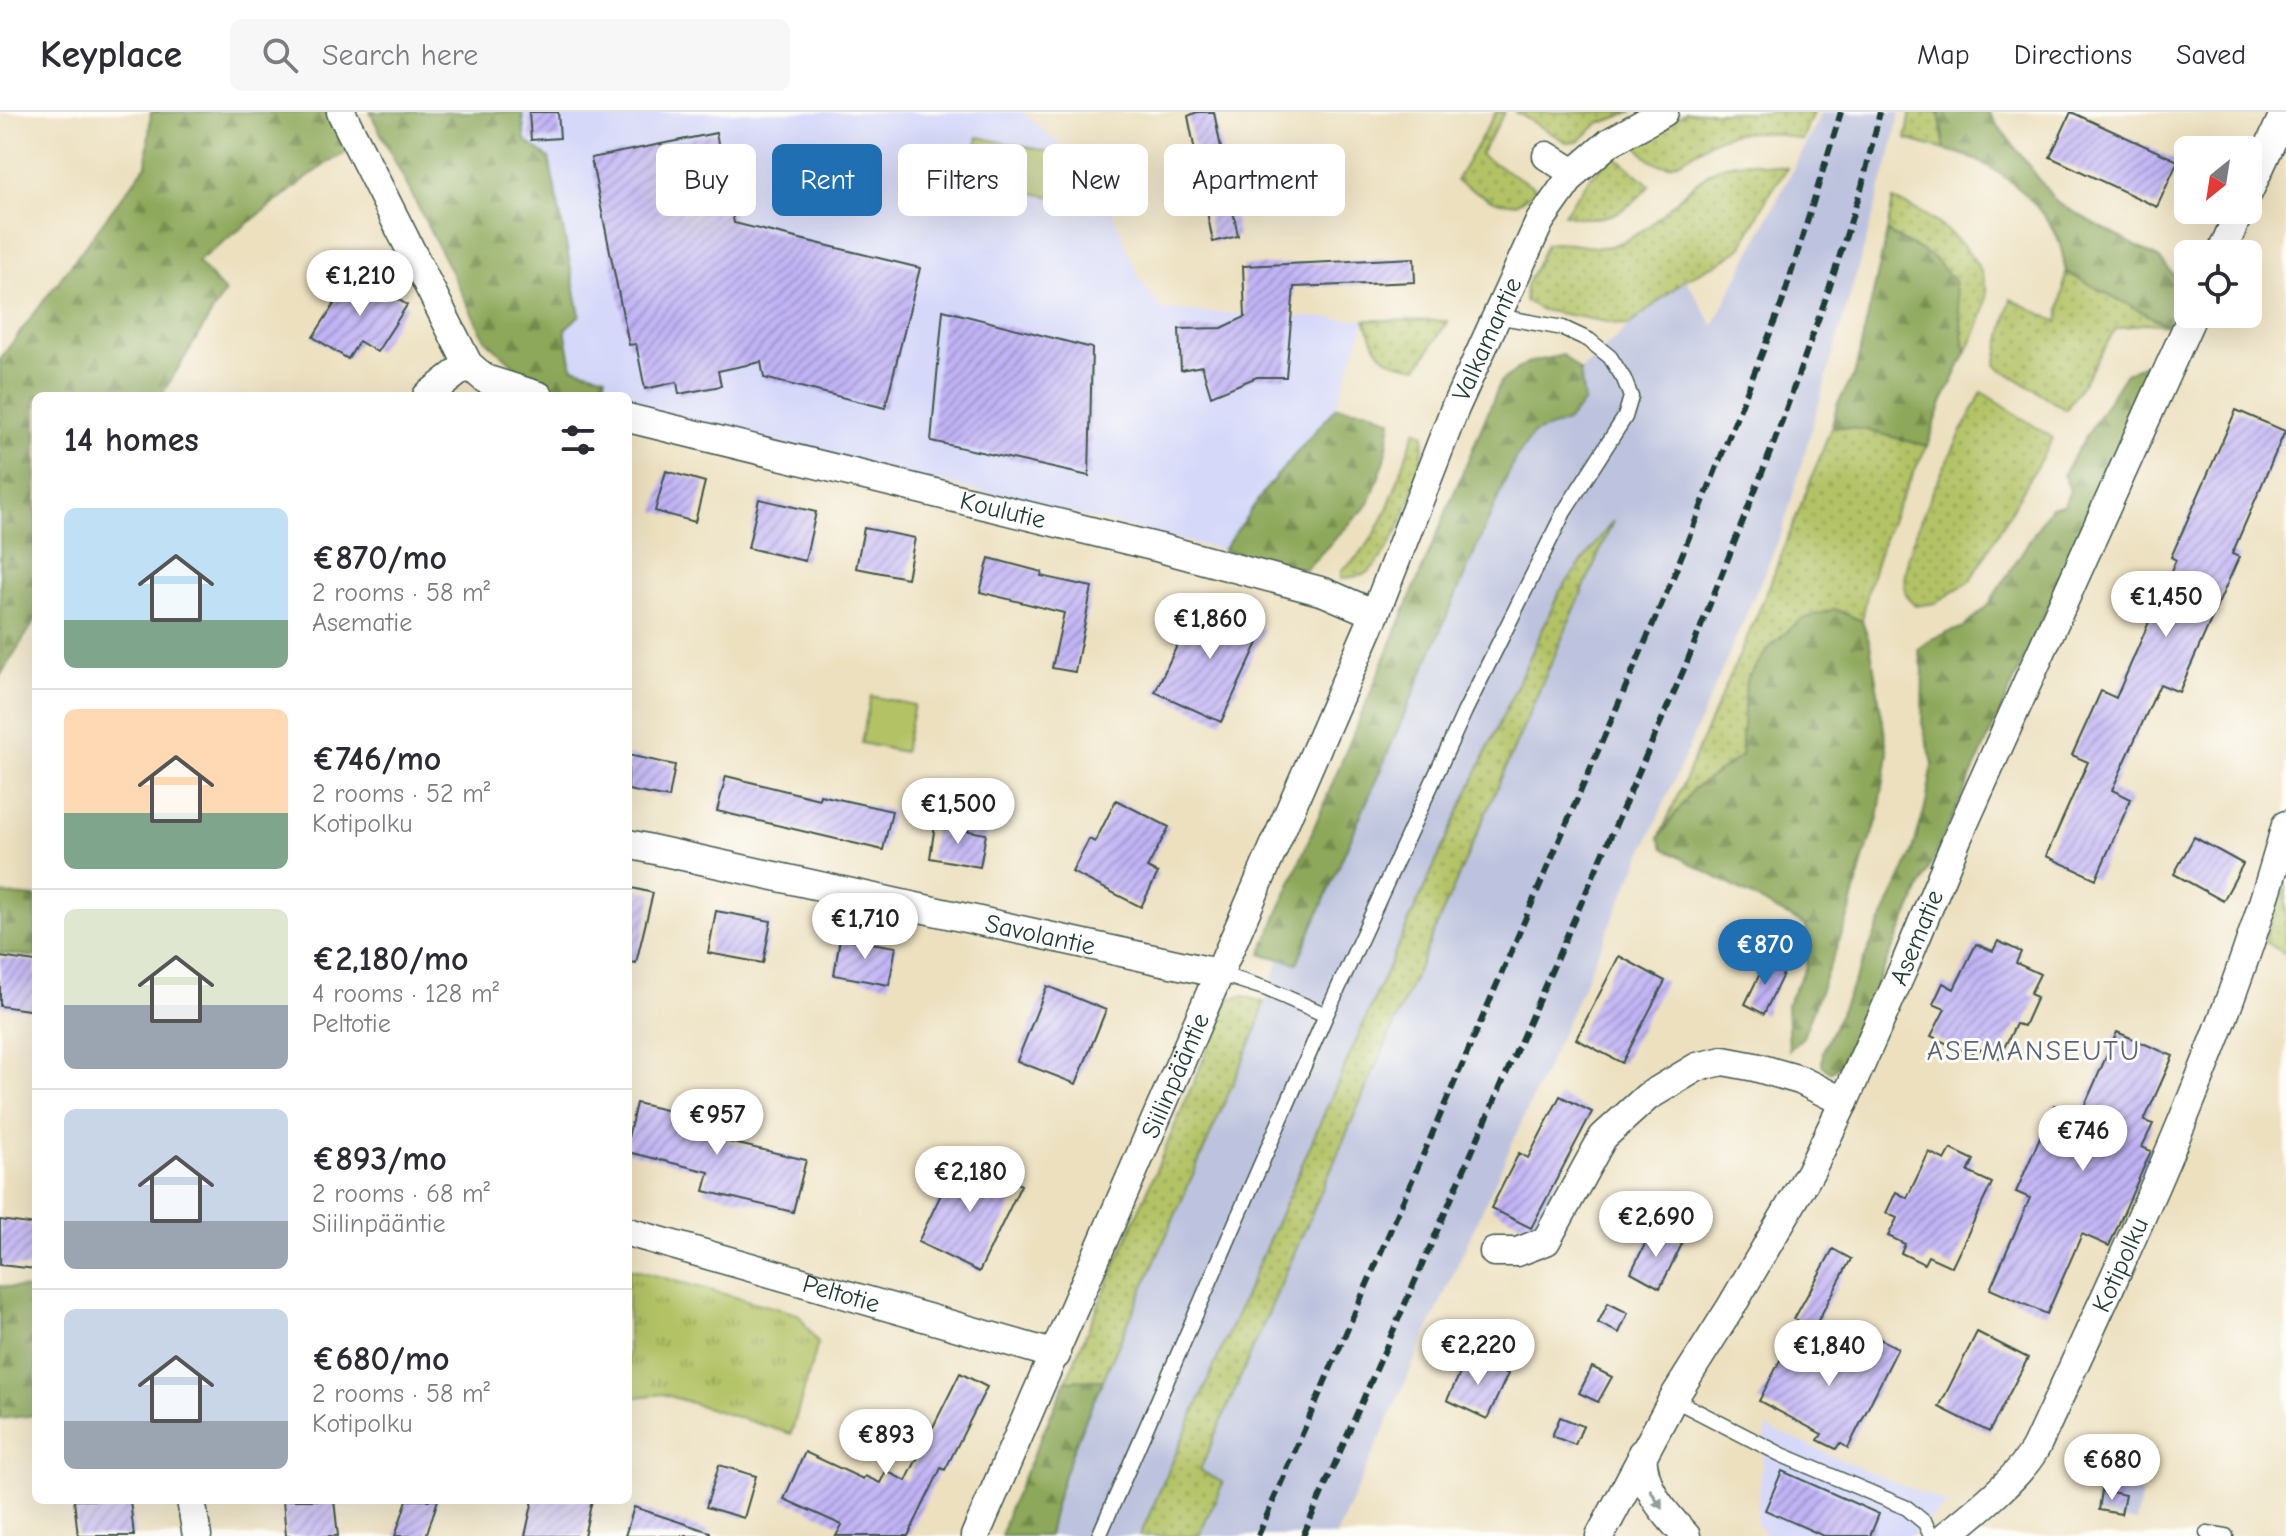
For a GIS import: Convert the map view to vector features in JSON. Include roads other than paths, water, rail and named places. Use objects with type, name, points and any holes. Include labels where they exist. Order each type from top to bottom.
[{"type":"street","points":[[341,112],[468,364],[485,379],[526,392]]},
{"type":"street","name":"Valkamantie","points":[[1375,614],[1455,408],[1540,221],[1574,173],[1610,142],[1664,112]]},
{"type":"street","points":[[2262,162],[2285,112]]},
{"type":"street","points":[[1547,156],[1574,173]]},
{"type":"street","name":"Asematie","points":[[1600,1536],[1673,1399],[1810,1172],[1844,1102],[1957,839],[2187,328]]},
{"type":"street","points":[[432,392],[468,364]]},
{"type":"street","name":"Koulutie","points":[[632,419],[1160,548],[1324,592],[1375,614]]},
{"type":"street","name":"Siilinpääntie","points":[[975,1536],[1375,614]]},
{"type":"street","name":"Kotipolku","points":[[1946,1536],[2005,1484],[2032,1454],[2164,1169],[2232,992],[2286,825]]},
{"type":"street","name":"Savolantie","points":[[632,845],[1217,973]]},
{"type":"street","points":[[1494,1252],[1517,1252],[1546,1241],[1603,1137],[1647,1097],[1697,1067],[1723,1061],[1755,1067],[1800,1080],[1844,1102]]},
{"type":"street","name":"Peltotie","points":[[632,1233],[1056,1355]]},
{"type":"street","points":[[1642,1453],[1646,1483],[1658,1505],[1686,1536]]},
{"type":"street","points":[[192,1504],[197,1536]]},
{"type":"lane","points":[[1099,1536],[1326,1015],[1472,697],[1564,512],[1625,417],[1631,397],[1624,379],[1610,357],[1589,340],[1563,328],[1496,316]]},
{"type":"lane","points":[[1217,973],[1267,989],[1326,1015]]},
{"type":"lane","points":[[1673,1399],[1782,1455],[1907,1508],[1925,1523],[1931,1536]]},
{"type":"lane","points":[[2207,1533],[2226,1536]]},
{"type":"railway","points":[[1258,1536],[1672,580],[1782,303],[1841,112]]},
{"type":"railway","points":[[1303,1536],[1685,667],[1775,440],[1829,289],[1862,186],[1880,112]]},
{"type":"district","name":"ASEMANSEUTU","points":[[2034,1050]]}]
